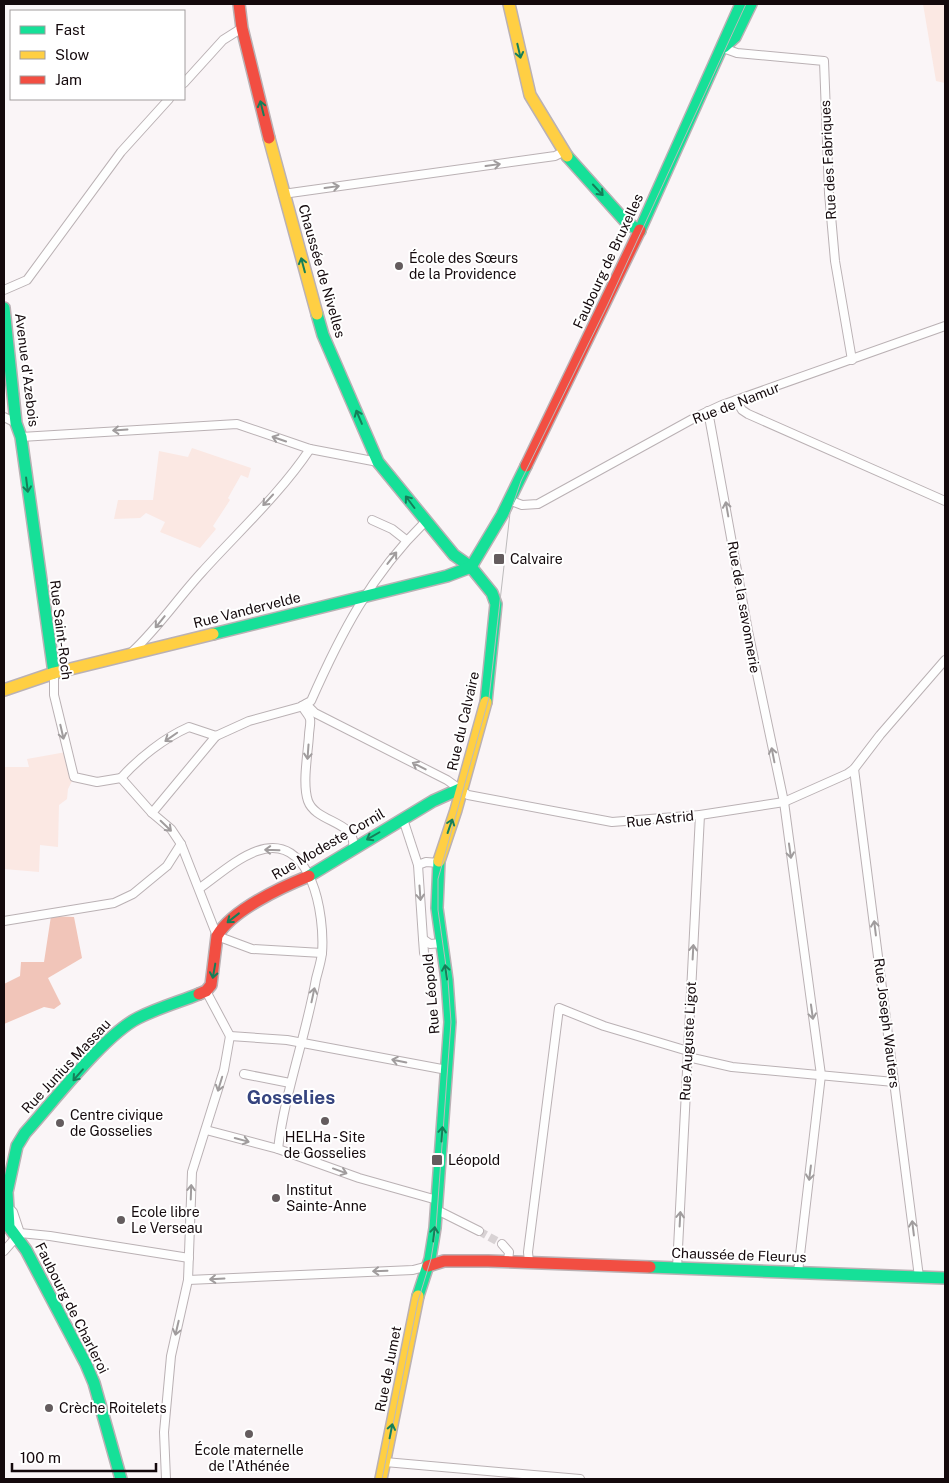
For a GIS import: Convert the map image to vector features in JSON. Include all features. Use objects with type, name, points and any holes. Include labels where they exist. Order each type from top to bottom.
[{"type":"main road","name":"Chaussée de Nivelles","points":[[239,4],[242,28],[283,194],[323,335],[378,462],[425,522],[454,554],[471,566],[495,600]]},
{"type":"main road","points":[[508,4],[530,95],[563,152],[626,222],[640,231]]},
{"type":"main road","name":"Faubourg de Bruxelles","points":[[471,566],[509,500],[640,231],[741,4]]},
{"type":"main road","name":"Faubourg de Bruxelles","points":[[723,48],[735,37],[751,4]]},
{"type":"main road","name":"Avenue d'Azebois","points":[[4,308],[16,423],[21,437]]},
{"type":"main road","name":"Rue Saint-Roch","points":[[21,437],[54,673]]},
{"type":"main road","name":"Rue Vandervelde","points":[[4,690],[54,673],[447,576],[471,566]]},
{"type":"main road","name":"Rue du Calvaire","points":[[462,788],[487,698],[496,613],[495,600]]},
{"type":"main road","name":"Rue Modeste Cornil","points":[[217,936],[226,924],[249,907],[282,887],[310,875],[353,847],[446,794],[462,788]]},
{"type":"main road","name":"Rue Léopold","points":[[437,1206],[450,1008],[436,894],[439,863],[462,788]]},
{"type":"main road","points":[[206,991],[211,985],[217,936]]},
{"type":"main road","name":"Rue Junius Massau","points":[[19,1235],[9,1227],[5,1206],[14,1159],[25,1133],[95,1055],[124,1027],[138,1018],[206,991]]},
{"type":"main road","name":"Rue de Jumet","points":[[382,1479],[418,1301],[434,1238],[437,1206]]},
{"type":"main road","name":"Faubourg de Charleroi","points":[[19,1235],[94,1383],[121,1479]]},
{"type":"main road","name":"Chaussée de Fleurus","points":[[428,1266],[444,1261],[508,1261],[945,1278]]},
{"type":"street","points":[[185,82],[223,40],[242,28]]},
{"type":"street","name":"Rue des Fabriques","points":[[723,48],[737,53],[824,61],[829,193],[835,261],[852,360]]},
{"type":"street","points":[[4,290],[26,280],[121,152],[168,100]]},
{"type":"street","points":[[283,194],[555,156],[563,152]]},
{"type":"street","name":"Rue de Namur","points":[[509,500],[526,506],[538,504],[708,411],[945,326]]},
{"type":"street","points":[[736,400],[742,410],[748,414],[945,501]]},
{"type":"street","name":"Rue de la savonnerie","points":[[708,411],[748,631],[784,802],[821,1075],[798,1272]]},
{"type":"street","points":[[4,417],[16,423]]},
{"type":"street","points":[[21,437],[237,424],[310,449],[378,462]]},
{"type":"street","points":[[130,654],[148,637],[194,581],[295,472],[310,449]]},
{"type":"street","points":[[372,520],[392,529],[406,540]]},
{"type":"street","points":[[152,813],[216,736],[248,721],[304,705],[311,701],[362,597],[406,540],[425,522]]},
{"type":"street","points":[[148,637],[153,648]]},
{"type":"street","points":[[854,769],[880,735],[945,660]]},
{"type":"street","name":"Rue Saint-Roch","points":[[54,673],[54,695],[74,776],[97,782],[121,778]]},
{"type":"street","points":[[304,705],[313,717],[306,796],[309,805],[322,816],[351,833],[354,839],[353,847]]},
{"type":"street","name":"Rue Astrid","points":[[313,717],[462,788],[471,796],[612,822],[700,815],[784,802],[854,769]]},
{"type":"street","points":[[216,736],[191,726],[179,732],[134,764],[121,778],[152,813],[171,829],[182,844],[217,936],[252,949],[322,953]]},
{"type":"street","name":"Rue Joseph Wauters","points":[[854,769],[919,1277]]},
{"type":"street","name":"Rue Auguste Ligot","points":[[677,1268],[700,815]]},
{"type":"street","points":[[403,819],[418,865],[424,953]]},
{"type":"street","points":[[4,922],[114,903],[133,894],[167,866],[182,844]]},
{"type":"street","points":[[200,888],[256,851],[270,848],[285,851],[299,858],[310,875],[318,907],[322,953],[302,1043],[290,1083],[278,1149]]},
{"type":"street","points":[[418,865],[439,863]]},
{"type":"street","points":[[423,939],[430,944],[442,943]]},
{"type":"street","points":[[166,1479],[164,1432],[171,1356],[188,1280],[192,1172],[224,1070],[230,1036],[206,991]]},
{"type":"street","points":[[530,1262],[528,1252],[559,1008],[604,1026],[732,1067],[894,1082]]},
{"type":"street","points":[[230,1036],[302,1043],[447,1070]]},
{"type":"street","points":[[244,1074],[290,1083]]},
{"type":"street","points":[[206,1130],[278,1149],[437,1206],[478,1231]]},
{"type":"street","points":[[4,1251],[19,1235],[50,1236],[190,1258]]},
{"type":"street","points":[[502,1244],[509,1252],[508,1261]]},
{"type":"street","points":[[188,1280],[413,1270],[428,1266]]},
{"type":"street","points":[[385,1462],[580,1479]]},
{"type":"shaded area","points":[[923,4],[945,4],[945,83],[936,81]]},
{"type":"shaded area","points":[[192,448],[251,468],[248,478],[241,475],[228,498],[230,500],[213,526],[216,529],[200,548],[160,532],[165,522],[146,513],[140,518],[114,519],[118,500],[153,500],[159,451],[188,457]]},
{"type":"shaded area","points":[[66,752],[74,777],[68,789],[67,799],[59,805],[58,847],[40,845],[39,872],[4,869],[4,767],[29,767],[27,759]]},
{"type":"shaded area","points":[[51,916],[74,917],[82,958],[48,978],[61,1004],[54,1009],[44,1007],[4,1024],[4,984],[20,976],[21,962],[44,962]]},
{"type":"tunnel","points":[[479,1231],[502,1244]]},
{"type":"tram line","points":[[382,1479],[418,1301],[431,1259],[436,1228],[451,1022],[448,980],[438,910],[438,879],[489,698],[510,513],[521,481],[608,304],[746,4]]},
{"type":"traffic: fast","points":[[640,230],[741,4]]},
{"type":"traffic: fast","points":[[724,47],[735,37],[751,4]]},
{"type":"traffic: fast","points":[[567,156],[626,222],[640,231]]},
{"type":"traffic: fast","points":[[4,308],[16,423],[21,437],[54,673]]},
{"type":"traffic: fast","points":[[317,314],[323,335],[378,462],[454,555],[471,567],[492,593],[496,604],[486,702]]},
{"type":"traffic: fast","points":[[213,634],[447,576],[471,567],[502,515],[526,466]]},
{"type":"traffic: fast","points":[[309,876],[433,801],[462,788]]},
{"type":"traffic: fast","points":[[418,1296],[430,1259],[435,1228],[450,1022],[447,980],[437,908],[439,861]]},
{"type":"traffic: fast","points":[[121,1479],[94,1383],[86,1364],[26,1250],[9,1227],[7,1192],[17,1146],[25,1133],[95,1054],[110,1039],[138,1018],[199,994]]},
{"type":"traffic: fast","points":[[650,1267],[945,1278]]},
{"type":"traffic: slow","points":[[509,4],[530,95],[567,156]]},
{"type":"traffic: slow","points":[[269,138],[317,314]]},
{"type":"traffic: slow","points":[[4,690],[54,673],[213,634]]},
{"type":"traffic: slow","points":[[439,861],[456,810],[486,702]]},
{"type":"traffic: slow","points":[[381,1479],[418,1296]]},
{"type":"traffic: jam","points":[[239,4],[242,28],[269,138]]},
{"type":"traffic: jam","points":[[526,466],[640,230]]},
{"type":"traffic: jam","points":[[199,994],[206,991],[211,985],[217,936],[224,926],[258,900],[309,876]]},
{"type":"traffic: jam","points":[[428,1266],[444,1261],[488,1261],[650,1267]]},
{"type":"place","name":"École des Sœurs de la Providence","points":[[399,266]]},
{"type":"place","name":"Calvaire","points":[[499,559]]},
{"type":"place","name":"HELHa - Site de Gosselies","points":[[325,1121]]},
{"type":"place","name":"Centre civique de Gosselies","points":[[60,1123]]},
{"type":"place","name":"Léopold","points":[[437,1160]]},
{"type":"place","name":"Institut Sainte-Anne","points":[[276,1198]]},
{"type":"place","name":"Ecole libre Le Verseau","points":[[121,1220]]},
{"type":"place","name":"Crèche Roitelets","points":[[49,1408]]},
{"type":"place","name":"École maternelle de l'Athénée","points":[[249,1434]]},
{"type":"district","name":"Gosselies","points":[[291,1097]]}]
